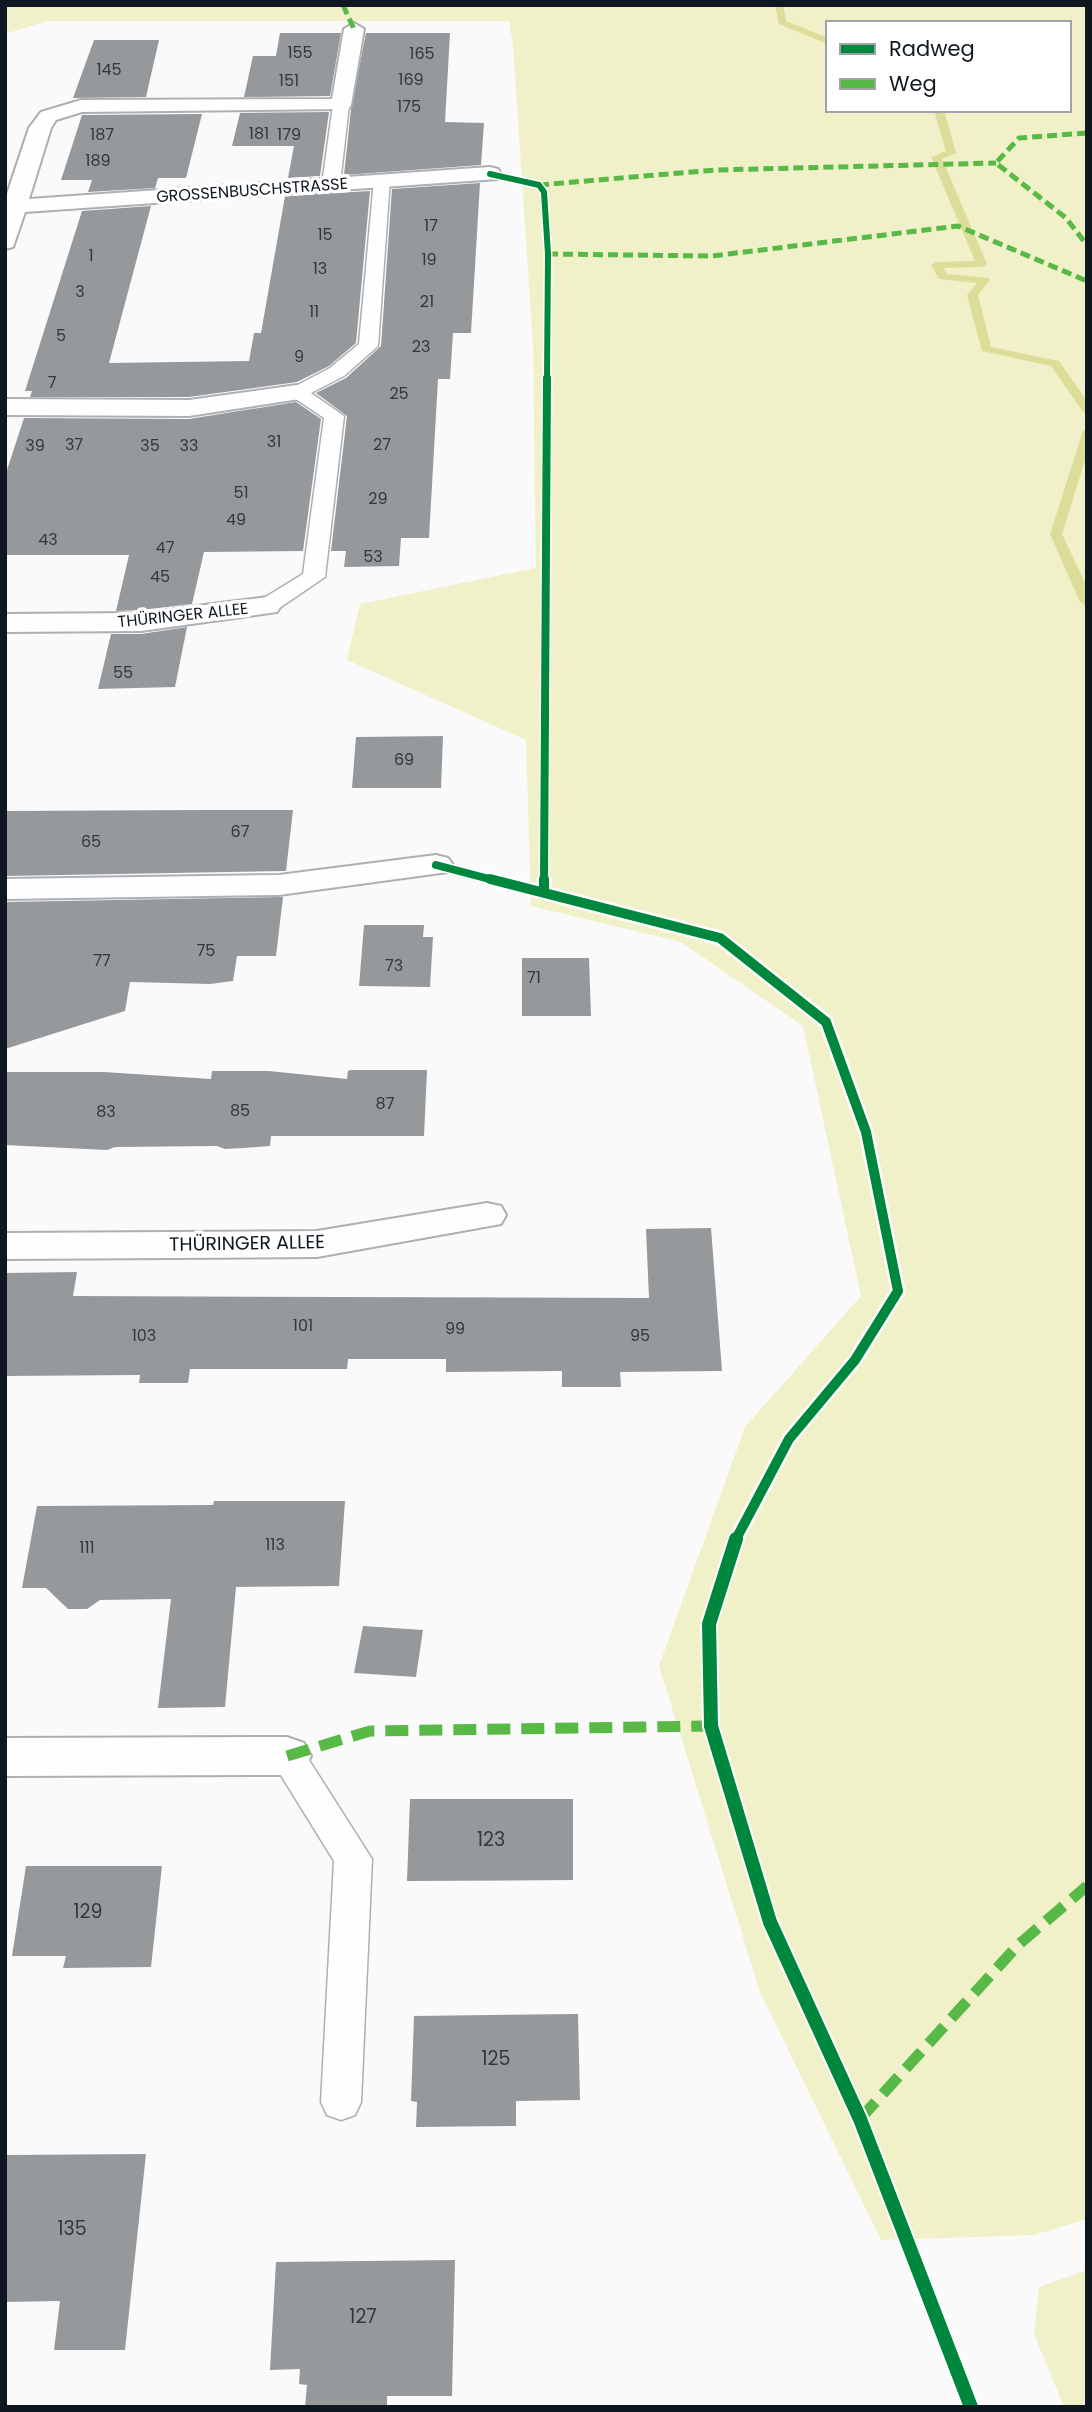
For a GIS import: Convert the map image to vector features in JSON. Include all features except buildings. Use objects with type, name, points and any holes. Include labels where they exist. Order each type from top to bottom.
[{"type":"street","points":[[5,242],[10,207],[40,128],[48,116],[80,106],[341,105],[354,29]]},
{"type":"street","points":[[17,128],[40,128]]},
{"type":"street","name":"GROSSENBUSCHSTRASSE","points":[[10,207],[490,174]]},
{"type":"street","points":[[5,407],[189,408],[297,393]]},
{"type":"street","name":"THÜRINGER ALLEE","points":[[5,623],[141,622],[267,606]]},
{"type":"street","points":[[5,889],[279,885],[436,865]]},
{"type":"street","name":"THÜRINGER ALLEE","points":[[5,1245],[317,1244],[487,1215]]},
{"type":"street","points":[[5,1757],[287,1756]]},
{"type":"lane","points":[[331,184],[341,105]]},
{"type":"lane","points":[[297,393],[337,372],[368,346],[382,180]]},
{"type":"lane","name":"THÜRINGER ALLEE","points":[[267,606],[314,577],[334,416],[297,393]]},
{"type":"lane","points":[[287,1756],[353,1859],[341,2102]]},
{"type":"green space","points":[[5,5],[1087,5],[1087,2219],[1034,2235],[881,2240],[760,1992],[659,1666],[745,1427],[861,1296],[803,1026],[681,942],[531,906],[526,740],[347,660],[360,604],[536,568],[533,346],[513,45],[509,21],[47,21],[5,34]]},
{"type":"green space","points":[[1087,2270],[1087,2407],[1064,2407],[1034,2334],[1039,2287]]},
{"type":"waterway","points":[[779,5],[782,22],[826,40]]},
{"type":"waterway","points":[[940,112],[951,153],[936,157],[982,264],[936,265],[943,277],[985,280],[972,295],[986,349],[1055,363],[1087,410]]},
{"type":"waterway","points":[[1087,434],[1056,534],[1087,602]]},
{"type":"marked path","points":[[343,5],[354,29]]},
{"type":"marked path","points":[[1087,133],[1019,138],[996,163],[1066,218],[1087,245]]},
{"type":"marked path","points":[[539,185],[715,170],[996,163]]},
{"type":"marked path","points":[[548,254],[712,256],[958,226],[1087,281]]},
{"type":"marked path","points":[[287,1756],[370,1731],[711,1726]]},
{"type":"marked path","points":[[860,2119],[1018,1945],[1087,1886]]},
{"type":"cycle path","points":[[490,174],[539,185],[544,192],[548,254],[544,891]]},
{"type":"cycle path","points":[[436,865],[720,938],[826,1022],[866,1132],[898,1291],[855,1360],[789,1439],[738,1532],[709,1624],[711,1726],[770,1922],[860,2119],[971,2407]]}]
